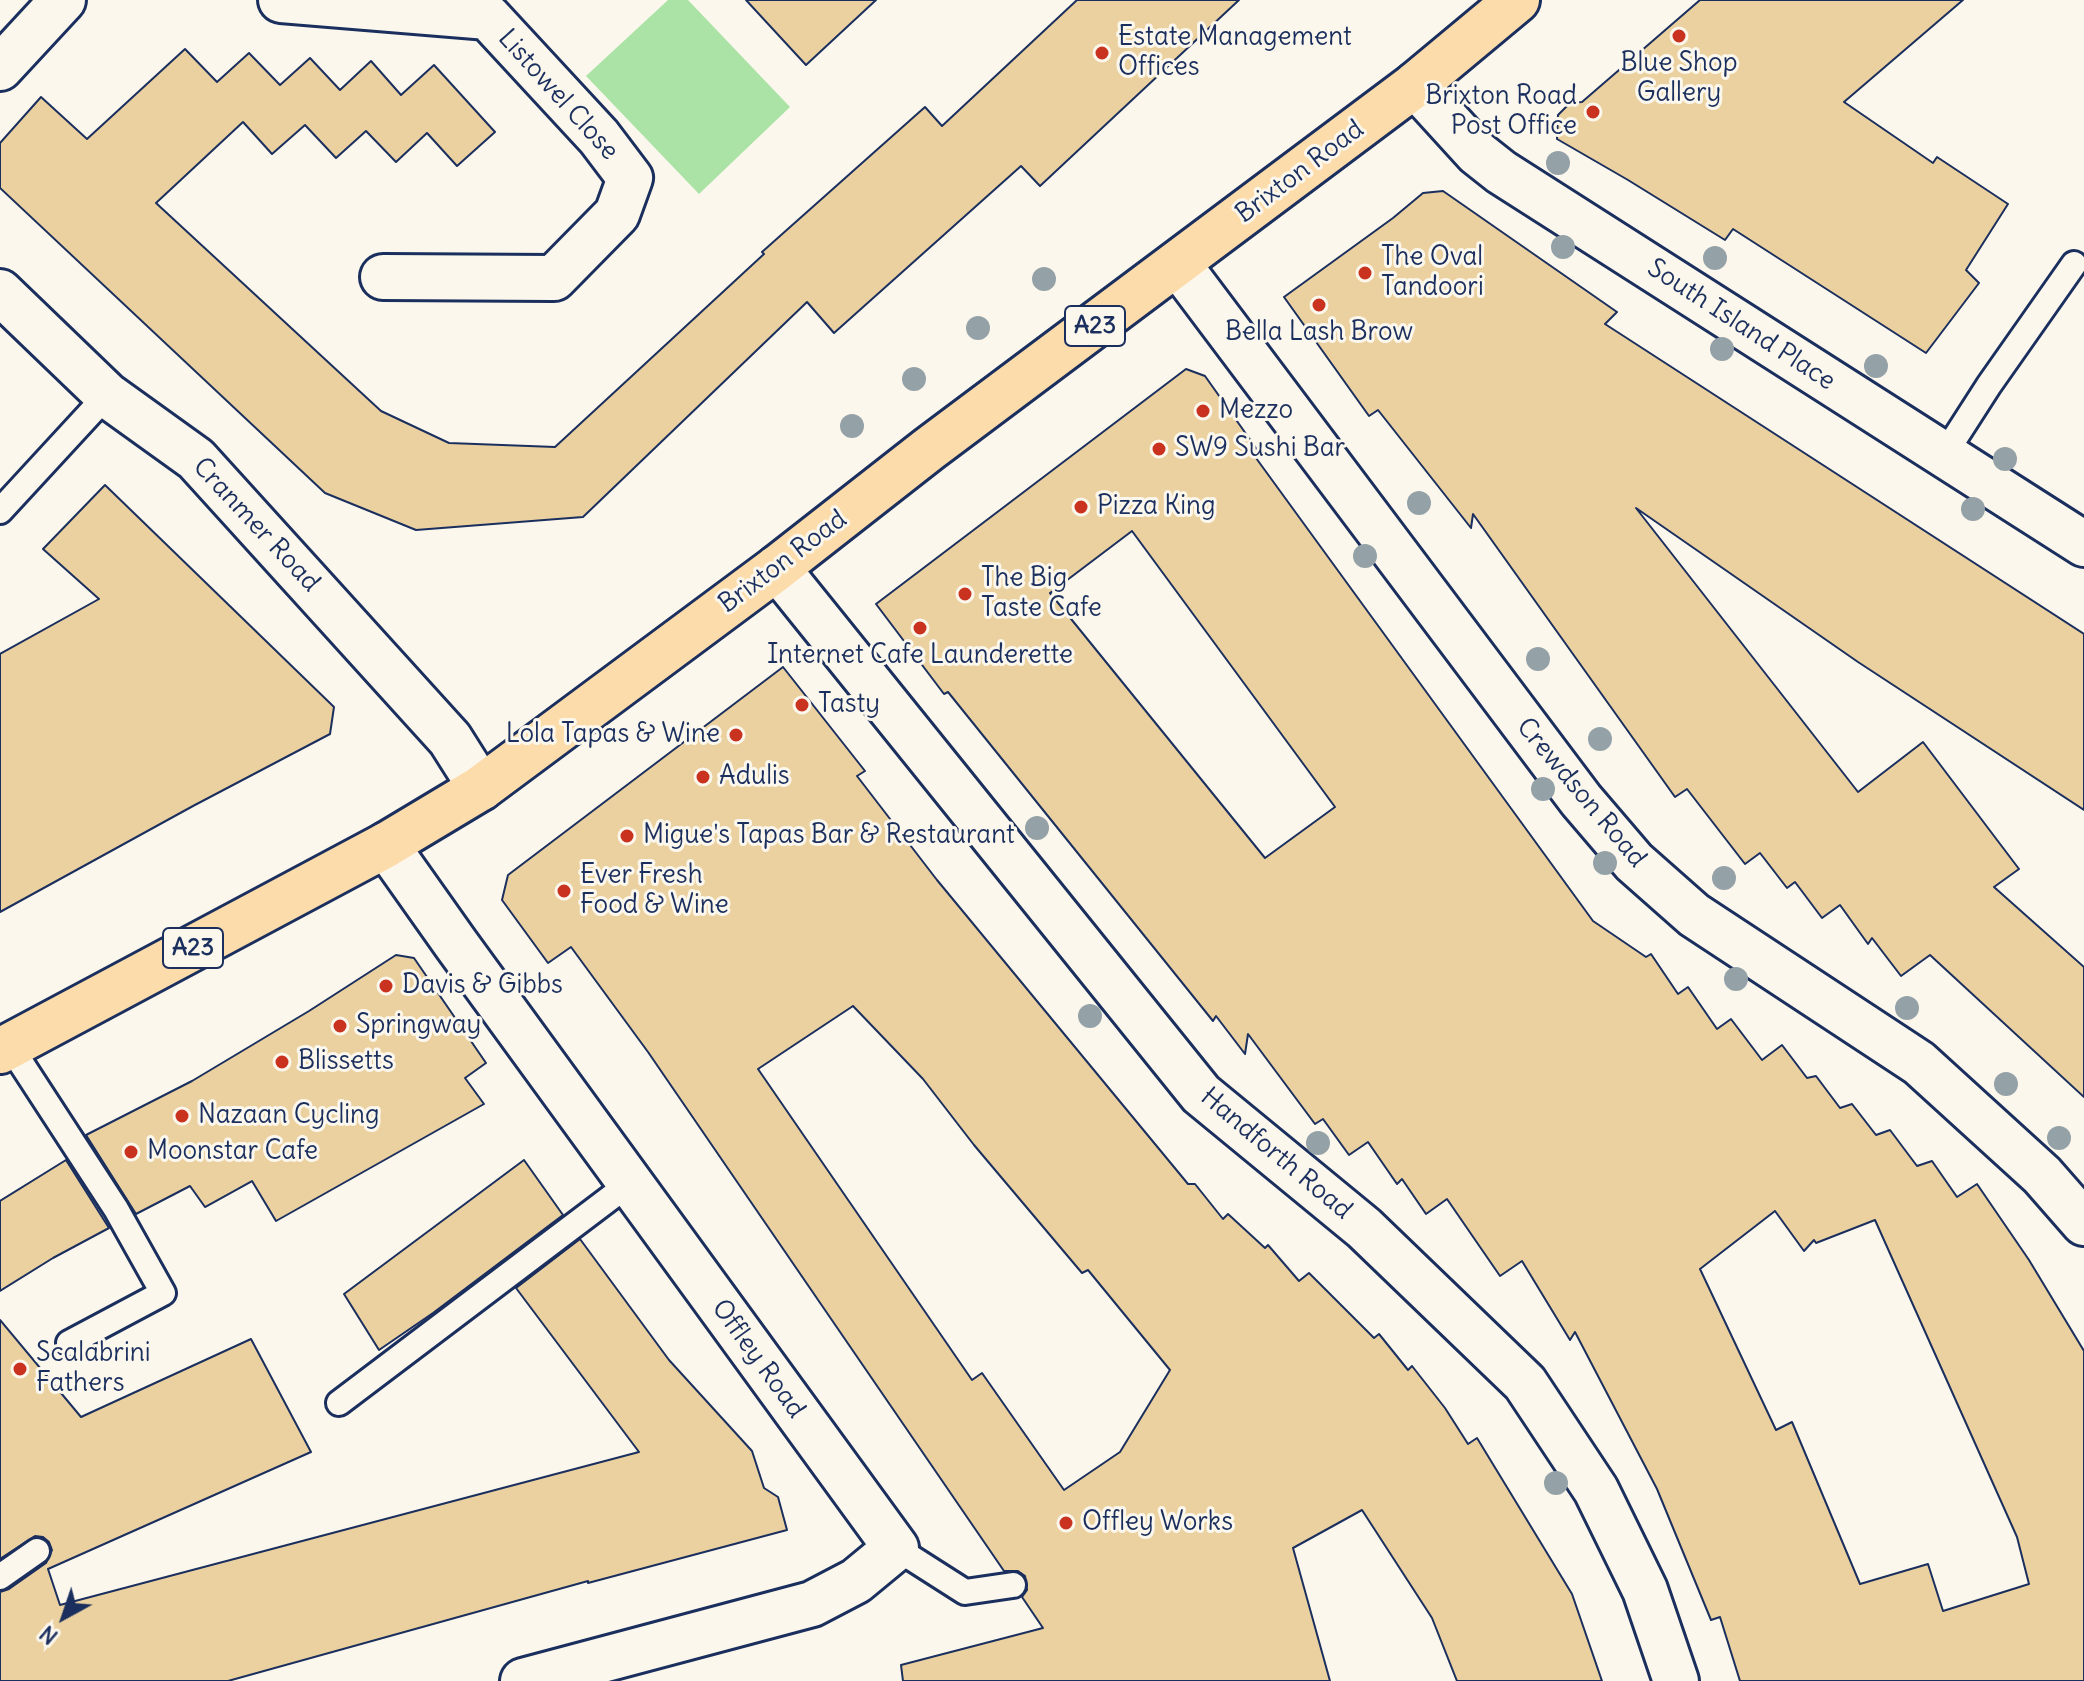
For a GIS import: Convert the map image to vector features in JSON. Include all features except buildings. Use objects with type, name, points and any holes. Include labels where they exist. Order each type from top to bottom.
[{"type":"highway","name":"Brixton Road","points":[[5,1049],[386,845],[481,788],[1415,85],[1517,0]]},
{"type":"street","points":[[0,68],[63,0]]},
{"type":"street","name":"Listowel Close","points":[[281,0],[497,9],[630,178],[617,214],[554,278],[383,277]]},
{"type":"street","name":"South Island Place","points":[[1415,85],[1477,153],[1501,172],[2084,544]]},
{"type":"street","name":"Crewdson Road","points":[[1178,264],[1581,800],[1634,862],[1694,915],[1919,1063],[2042,1175],[2084,1223]]},
{"type":"street","name":"Cranmer Road","points":[[0,292],[107,395],[196,459],[450,739],[481,788]]},
{"type":"street","name":"Handforth Road","points":[[777,568],[1201,1094],[1364,1228],[1525,1383],[1596,1490],[1645,1590],[1676,1681]]},
{"type":"street","name":"Offley Road","points":[[386,845],[896,1548]]},
{"type":"street","points":[[523,1681],[812,1604],[856,1581],[896,1548]]},
{"type":"lane","points":[[1944,455],[2074,264]]},
{"type":"lane","points":[[0,511],[107,395]]},
{"type":"lane","points":[[5,1049],[116,1209],[163,1293],[69,1343]]},
{"type":"lane","points":[[339,1403],[630,1183]]},
{"type":"lane","points":[[896,1548],[965,1592],[1013,1585]]},
{"type":"lane","points":[[0,1577],[37,1551]]},
{"type":"green space","points":[[668,0],[688,0],[790,107],[699,194],[586,76]]},
{"type":"place","name":"Blue Shop Gallery","points":[[1679,36]]},
{"type":"place","name":"Estate Management Offices","points":[[1102,53]]},
{"type":"place","name":"Brixton Road Post Office","points":[[1593,112]]},
{"type":"place","name":"The Oval Tandoori","points":[[1365,273]]},
{"type":"place","name":"Bella Lash Brow","points":[[1319,305]]},
{"type":"place","name":"Mezzo","points":[[1203,411]]},
{"type":"place","name":"SW9 Sushi Bar","points":[[1159,449]]},
{"type":"place","name":"Pizza King","points":[[1081,507]]},
{"type":"place","name":"The Big Taste Cafe","points":[[965,594]]},
{"type":"place","name":"Internet Cafe Launderette","points":[[920,628]]},
{"type":"place","name":"Tasty","points":[[802,705]]},
{"type":"place","name":"Lola Tapas & Wine","points":[[736,735]]},
{"type":"place","name":"Adulis","points":[[703,777]]},
{"type":"place","name":"Migue's Tapas Bar & Restaurant","points":[[627,836]]},
{"type":"place","name":"Ever Fresh Food & Wine","points":[[564,891]]},
{"type":"place","name":"Davis & Gibbs","points":[[386,986]]},
{"type":"place","name":"Springway","points":[[340,1026]]},
{"type":"place","name":"Blissetts","points":[[282,1062]]},
{"type":"place","name":"Nazaan Cycling","points":[[182,1116]]},
{"type":"place","name":"Moonstar Cafe","points":[[131,1152]]},
{"type":"place","name":"Scalabrini Fathers","points":[[20,1369]]},
{"type":"place","name":"Offley Works","points":[[1066,1523]]}]
